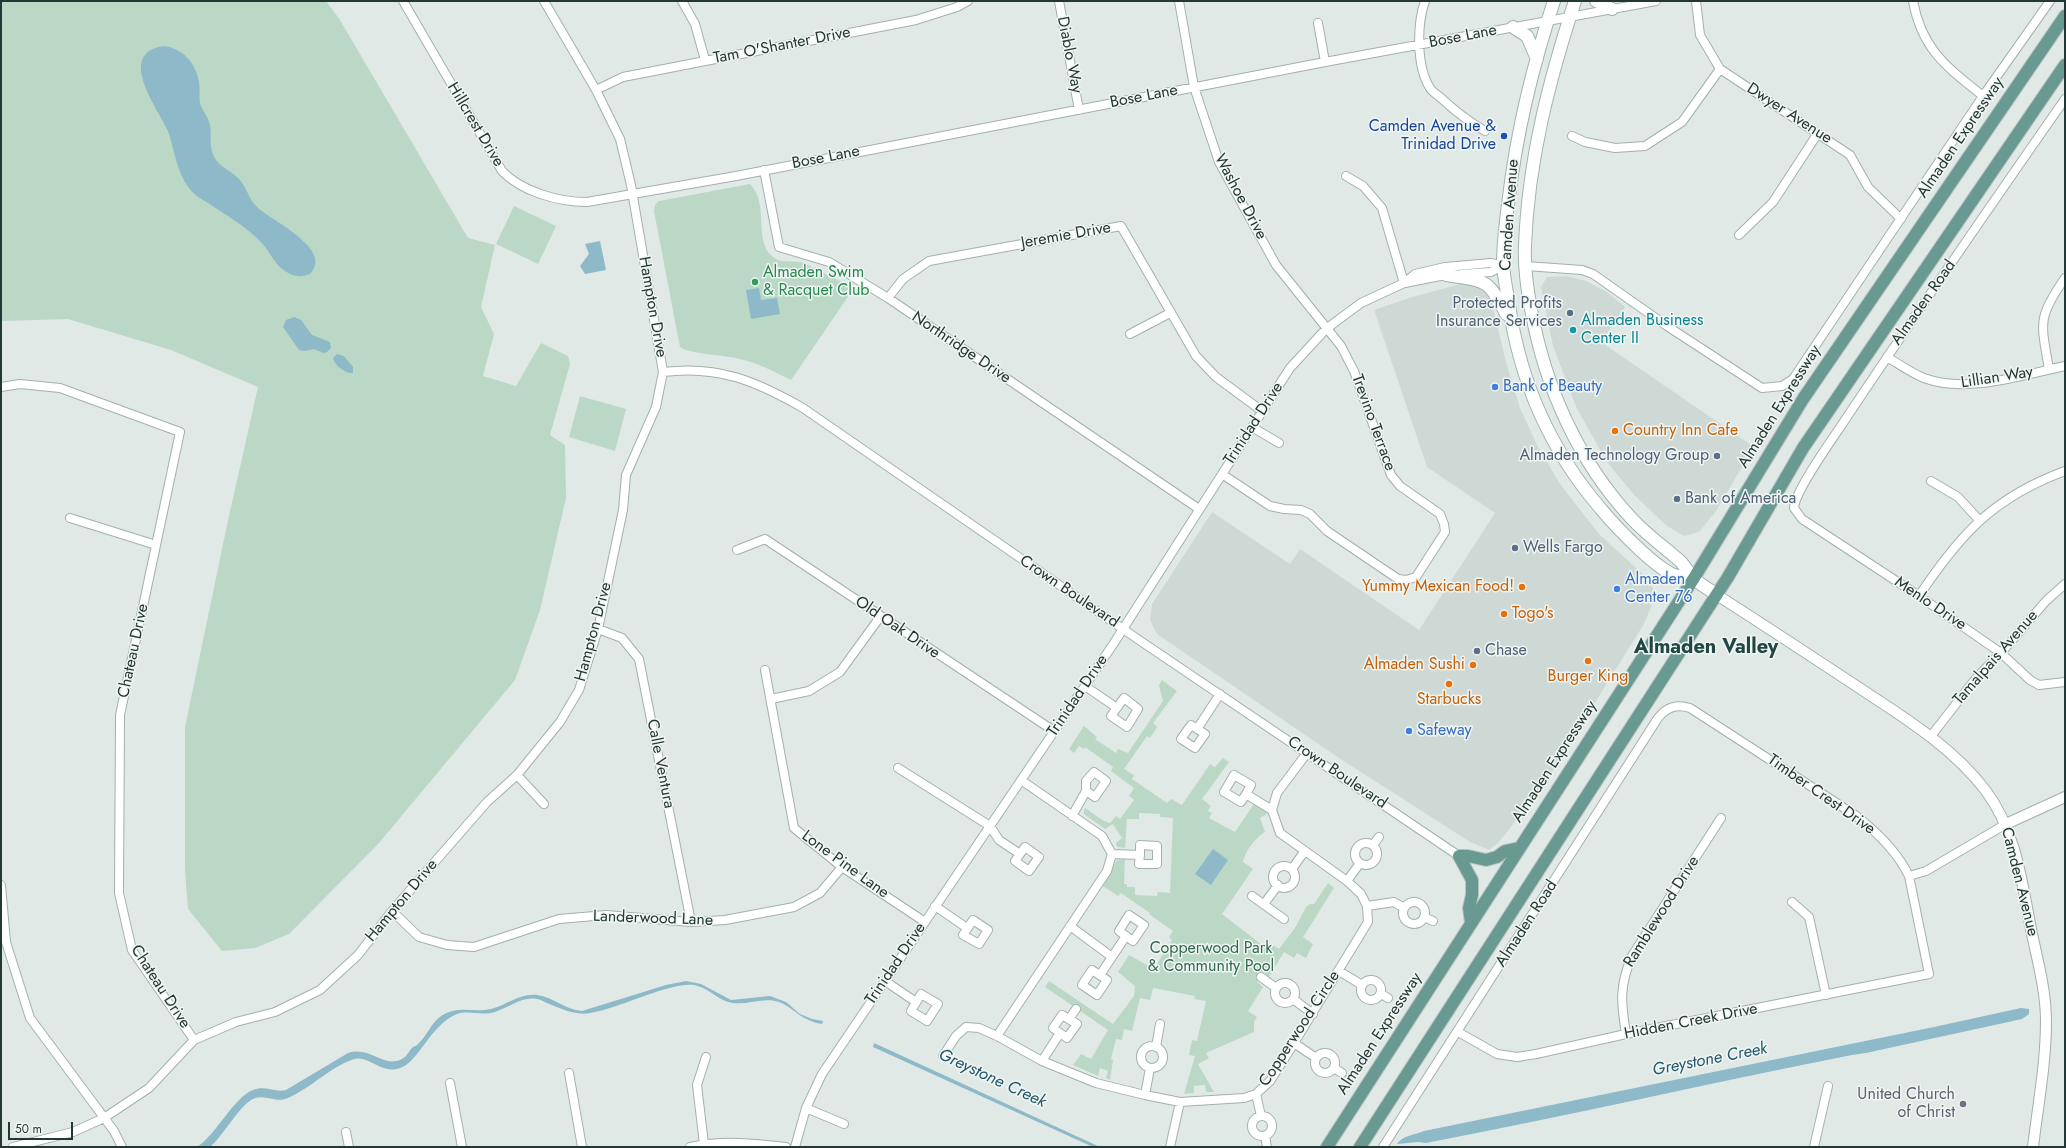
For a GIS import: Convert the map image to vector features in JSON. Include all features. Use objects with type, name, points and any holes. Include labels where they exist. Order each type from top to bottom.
[{"type":"main road","name":"Camden Avenue","points":[[1554,1],[1547,20],[1528,90],[1513,164],[1504,266],[1512,326],[1523,371],[1535,401],[1560,453],[1579,484],[1618,528],[1654,560],[1674,575],[1694,578]]},
{"type":"main road","name":"Camden Avenue","points":[[1576,1],[1554,70],[1533,165],[1525,247],[1527,287],[1535,332],[1544,367],[1580,450],[1607,489],[1632,519],[1650,537],[1681,562],[1694,578],[1716,595]]},
{"type":"main road","points":[[1596,1],[1612,9]]},
{"type":"main road","name":"Almaden Expressway","points":[[1327,1147],[1694,578],[1803,399],[2065,16]]},
{"type":"main road","points":[[1513,27],[1527,36],[1537,59]]},
{"type":"main road","points":[[1360,1147],[1716,595],[1751,539],[1803,448],[2065,65]]},
{"type":"main road","name":"Trinidad Drive","points":[[1504,266],[1526,266]]},
{"type":"main road","points":[[1446,275],[1484,281],[1496,293],[1512,326]]},
{"type":"main road","points":[[1472,923],[1468,908],[1472,895],[1472,880],[1459,856],[1468,856],[1486,860],[1497,857],[1506,851],[1519,848]]},
{"type":"street","name":"Hillcrest Drive","points":[[403,1],[497,163],[512,181],[524,188],[578,202],[596,202],[633,194]]},
{"type":"street","name":"Hampton Drive","points":[[13,1147],[72,1132],[104,1118],[149,1088],[194,1040],[236,1022],[275,1012],[320,990],[358,955],[392,911],[487,802],[517,775],[560,722],[579,690],[598,629],[623,510],[626,475],[656,407],[663,372],[633,194],[620,139],[596,90],[544,1]]},
{"type":"street","points":[[682,1],[695,24],[705,60]]},
{"type":"street","name":"Tam O'Shanter Drive","points":[[596,90],[623,77],[916,20],[957,7],[968,1]]},
{"type":"street","name":"Diablo Way","points":[[1058,1],[1079,110]]},
{"type":"street","name":"Washoe Drive","points":[[1179,1],[1194,87],[1219,162],[1276,265],[1326,329]]},
{"type":"street","points":[[1425,1],[1421,11],[1419,45],[1423,68],[1430,88],[1464,119],[1485,131]]},
{"type":"street","name":"Bose Lane","points":[[633,194],[1547,20],[1656,1]]},
{"type":"street","name":"Dwyer Avenue","points":[[1696,1],[1700,35],[1720,69],[1850,155],[1868,187],[1901,219]]},
{"type":"street","points":[[1913,1],[1916,17],[1927,42],[1943,64],[1983,96]]},
{"type":"street","points":[[1901,219],[1983,96],[2050,1]]},
{"type":"street","points":[[1318,23],[1325,62]]},
{"type":"street","points":[[1572,136],[1585,142],[1615,148],[1645,146],[1682,122],[1720,69]]},
{"type":"street","name":"Almaden Road","points":[[1796,514],[1794,508],[1795,500],[1814,467],[1887,357],[2065,98]]},
{"type":"street","points":[[1739,235],[1773,202],[1818,133]]},
{"type":"street","name":"Northridge Drive","points":[[764,170],[779,247],[829,262],[888,298],[1199,509]]},
{"type":"street","points":[[1346,176],[1363,186],[1382,208],[1404,283]]},
{"type":"street","name":"Trinidad Drive","points":[[1526,266],[1582,270],[1593,274],[1667,326],[1762,388],[1782,386],[1793,379],[1901,219]]},
{"type":"street","name":"Jeremie Drive","points":[[888,298],[903,279],[929,261],[1121,226],[1196,356],[1216,377],[1262,411]]},
{"type":"street","name":"Trinidad Drive","points":[[1404,283],[1415,274],[1445,267],[1491,263],[1504,266]]},
{"type":"street","name":"Trinidad Drive","points":[[795,1147],[806,1108],[822,1074],[1085,686],[1290,368],[1326,329],[1361,303],[1404,283],[1446,275],[1491,272],[1504,266]]},
{"type":"street","points":[[2049,369],[2043,333],[2043,322],[2048,304],[2065,278]]},
{"type":"street","points":[[1130,334],[1170,313]]},
{"type":"street","name":"Trevino Terrace","points":[[1222,474],[1270,506],[1284,510],[1301,510],[1310,514],[1326,531],[1398,579],[1406,580],[1416,577],[1444,535],[1444,524],[1440,514],[1400,486],[1391,475],[1354,371],[1341,346],[1326,329]]},
{"type":"street","name":"Lillian Way","points":[[1887,357],[1923,378],[1942,383],[1963,385],[2065,366]]},
{"type":"street","name":"Crown Boulevard","points":[[663,372],[691,370],[721,373],[770,389],[808,412],[1459,856]]},
{"type":"street","name":"Chateau Drive","points":[[1,387],[20,384],[60,388],[180,432],[120,715],[119,893],[132,950],[194,1040]]},
{"type":"street","points":[[1252,427],[1279,443]]},
{"type":"street","points":[[1919,596],[1944,559],[1979,520],[2035,482],[2065,471]]},
{"type":"street","points":[[1932,481],[1958,497],[1979,520]]},
{"type":"street","name":"Menlo Drive","points":[[1796,514],[2001,653],[2030,680],[2039,685],[2065,682]]},
{"type":"street","points":[[70,518],[156,545]]},
{"type":"street","name":"Old Oak Drive","points":[[737,550],[766,539],[880,617],[1054,731]]},
{"type":"street","name":"Tamalpais Avenue","points":[[1931,736],[1977,677],[2001,653],[2046,601],[2065,584]]},
{"type":"street","name":"Camden Avenue","points":[[1716,595],[1899,713],[1931,736],[1970,772],[1986,791],[2006,824],[2022,881],[2044,992],[2046,1014],[2044,1054],[2033,1147]]},
{"type":"street","points":[[770,699],[809,691],[840,672],[880,617]]},
{"type":"street","name":"Calle Ventura","points":[[598,629],[622,638],[639,659],[691,922]]},
{"type":"street","name":"Lone Pine Lane","points":[[765,670],[794,828],[842,868],[925,922]]},
{"type":"street","points":[[1085,686],[1117,708]]},
{"type":"street","points":[[1197,729],[1220,694]]},
{"type":"street","name":"Almaden Road","points":[[1383,1147],[1658,718],[1668,708],[1674,706]]},
{"type":"street","name":"Timber Crest Drive","points":[[1674,706],[1690,708],[1855,815],[1874,830],[1903,862],[1909,876],[1929,974]]},
{"type":"street","points":[[1307,753],[1277,793],[1272,810],[1280,833],[1304,852],[1347,881],[1361,894],[1367,906],[1394,902],[1404,908]]},
{"type":"street","points":[[898,768],[990,826],[999,840],[1020,854]]},
{"type":"street","points":[[517,775],[544,804]]},
{"type":"street","points":[[997,1036],[1107,871],[1112,854],[1102,836],[1022,780]]},
{"type":"street","points":[[1072,816],[1086,791]]},
{"type":"street","points":[[1246,794],[1272,810]]},
{"type":"street","points":[[1909,876],[1926,871],[2006,824],[2065,797]]},
{"type":"street","name":"Ramblewood Drive","points":[[1626,1034],[1620,994],[1625,972],[1632,956],[1721,818]]},
{"type":"street","points":[[1373,845],[1379,837]]},
{"type":"street","points":[[1363,843],[1373,845],[1377,852],[1376,859],[1367,865],[1360,863],[1356,857],[1358,847],[1363,843]]},
{"type":"street","points":[[1292,869],[1304,852]]},
{"type":"street","points":[[1112,854],[1140,855]]},
{"type":"street","points":[[1347,881],[1360,863]]},
{"type":"street","points":[[1286,866],[1292,869],[1295,875],[1294,882],[1288,887],[1278,885],[1274,876],[1276,870],[1286,866]]},
{"type":"street","name":"Landerwood Lane","points":[[392,911],[419,937],[446,945],[474,947],[559,919],[606,915],[691,922],[725,920],[794,907],[820,893],[842,868]]},
{"type":"street","points":[[1,885],[6,942],[30,1018],[104,1118],[122,1147]]},
{"type":"street","points":[[1264,904],[1278,885]]},
{"type":"street","points":[[1252,896],[1284,919]]},
{"type":"street","points":[[1419,902],[1425,911],[1424,918],[1419,923],[1411,923],[1404,915],[1404,908],[1409,903],[1419,902]]},
{"type":"street","points":[[1792,902],[1809,917],[1826,995]]},
{"type":"street","points":[[935,906],[967,928]]},
{"type":"street","name":"Copperwood Circle","points":[[943,1056],[956,1036],[966,1027],[979,1028],[997,1036],[1042,1061],[1096,1083],[1145,1095],[1180,1102],[1244,1098],[1256,1094],[1270,1080],[1313,1014],[1368,922],[1367,906]]},
{"type":"street","points":[[1424,918],[1433,921]]},
{"type":"street","points":[[1070,926],[1112,957]]},
{"type":"street","points":[[1100,975],[1126,936]]},
{"type":"street","points":[[1339,971],[1362,985]]},
{"type":"street","name":"Hidden Creek Drive","points":[[1458,1032],[1497,1054],[1517,1057],[1929,974]]},
{"type":"street","points":[[1261,977],[1276,988]]},
{"type":"street","points":[[885,980],[916,1002]]},
{"type":"street","points":[[1367,980],[1378,981],[1385,996],[1373,1000],[1366,999],[1361,991],[1362,985],[1367,980]]},
{"type":"street","points":[[1284,983],[1290,984],[1294,990],[1293,999],[1287,1003],[1280,1002],[1275,994],[1276,988],[1284,983]]},
{"type":"street","points":[[1293,999],[1313,1014]]},
{"type":"street","points":[[1042,1061],[1060,1033],[1067,1038],[1077,1024],[1069,1019],[1076,1010]]},
{"type":"street","points":[[1156,1047],[1160,1024]]},
{"type":"street","points":[[1294,1043],[1316,1058]]},
{"type":"street","points":[[1156,1047],[1161,1051],[1163,1058],[1160,1065],[1150,1068],[1144,1064],[1142,1054],[1146,1049],[1156,1047]]},
{"type":"street","points":[[1325,1053],[1331,1055],[1335,1061],[1334,1068],[1329,1072],[1320,1072],[1316,1067],[1316,1058],[1325,1053]]},
{"type":"street","points":[[704,1144],[697,1085],[706,1057]]},
{"type":"street","points":[[1145,1095],[1150,1068]]},
{"type":"street","points":[[1334,1068],[1342,1073]]},
{"type":"street","points":[[569,1073],[582,1147]]},
{"type":"street","points":[[450,1083],[462,1147]]},
{"type":"street","points":[[1814,1147],[1828,1086]]},
{"type":"street","points":[[1256,1094],[1261,1116]]},
{"type":"street","points":[[1170,1147],[1180,1102]]},
{"type":"street","points":[[806,1108],[844,1124]]},
{"type":"street","points":[[1261,1116],[1270,1119],[1273,1126],[1271,1132],[1265,1136],[1256,1134],[1253,1128],[1253,1122],[1261,1116]]},
{"type":"street","points":[[346,1132],[349,1147]]},
{"type":"street","points":[[1265,1136],[1267,1147]]},
{"type":"street","points":[[690,1147],[704,1144],[741,1142],[786,1147]]},
{"type":"shaded area","points":[[1567,276],[1586,281],[1607,292],[1625,307],[1601,342],[1754,447],[1716,511],[1699,532],[1684,536],[1667,526],[1635,496],[1607,462],[1577,409],[1553,346],[1541,287],[1547,277]]},
{"type":"shaded area","points":[[1468,282],[1482,284],[1490,296],[1506,362],[1520,408],[1538,447],[1560,484],[1599,534],[1650,581],[1654,592],[1651,607],[1644,624],[1543,786],[1534,793],[1511,827],[1498,843],[1489,850],[1470,842],[1336,756],[1157,634],[1150,620],[1152,604],[1212,512],[1290,564],[1300,549],[1419,630],[1495,513],[1427,467],[1374,310],[1412,297]]},
{"type":"green space","points":[[1,1],[326,1],[340,20],[468,238],[495,245],[481,307],[494,334],[483,376],[516,386],[541,343],[568,356],[570,364],[550,435],[565,445],[566,498],[540,610],[515,680],[379,843],[289,934],[255,948],[222,951],[188,909],[185,871],[185,727],[227,525],[258,387],[171,350],[68,319],[1,321]]},
{"type":"green space","name":"Almaden Swim & Racquet Club","points":[[750,184],[756,193],[759,203],[762,235],[764,244],[769,253],[779,260],[804,263],[854,288],[791,380],[747,361],[699,353],[680,347],[654,211],[655,205],[659,201]]},
{"type":"green space","points":[[514,206],[556,226],[538,264],[496,244]]},
{"type":"green space","points":[[580,396],[626,409],[615,451],[569,437]]},
{"type":"green space","name":"Copperwood Park & Community Pool","points":[[1162,680],[1177,691],[1153,723],[1157,727],[1150,738],[1147,736],[1124,769],[1134,775],[1132,779],[1167,803],[1171,799],[1182,805],[1210,764],[1215,767],[1223,758],[1229,762],[1202,799],[1211,806],[1208,811],[1212,813],[1209,818],[1235,832],[1254,804],[1265,810],[1267,814],[1260,818],[1265,832],[1251,845],[1243,862],[1253,869],[1222,914],[1266,948],[1270,943],[1279,949],[1295,928],[1306,907],[1310,904],[1314,904],[1328,883],[1334,888],[1303,937],[1313,944],[1306,958],[1297,953],[1294,958],[1284,952],[1269,977],[1263,972],[1257,982],[1263,987],[1248,1011],[1257,1017],[1254,1022],[1254,1032],[1206,1053],[1209,1058],[1198,1064],[1214,1092],[1206,1092],[1205,1085],[1194,1086],[1194,1093],[1184,1094],[1195,1056],[1189,1055],[1192,1040],[1197,1041],[1206,1001],[1194,999],[1195,996],[1153,988],[1150,1000],[1140,998],[1132,1031],[1124,1029],[1122,1040],[1116,1039],[1111,1059],[1113,1060],[1110,1080],[1106,1078],[1108,1071],[1100,1068],[1098,1076],[1073,1065],[1081,1054],[1091,1059],[1108,1030],[1045,987],[1049,981],[1113,1024],[1134,996],[1135,986],[1118,972],[1129,955],[1154,969],[1172,940],[1169,937],[1173,931],[1149,914],[1150,913],[1121,893],[1118,896],[1103,886],[1117,860],[1125,859],[1124,884],[1127,884],[1127,887],[1135,887],[1135,895],[1157,896],[1158,892],[1170,893],[1173,818],[1160,817],[1160,814],[1139,813],[1139,819],[1127,819],[1125,848],[1117,847],[1116,843],[1122,838],[1113,824],[1105,829],[1084,814],[1084,810],[1085,808],[1104,821],[1110,823],[1116,816],[1120,819],[1134,800],[1129,796],[1134,788],[1111,771],[1113,767],[1085,747],[1084,749],[1079,746],[1074,753],[1069,749],[1084,726],[1097,737],[1095,739],[1116,753],[1118,749],[1128,753],[1163,701],[1159,685]]},
{"type":"water","points":[[163,46],[170,47],[182,53],[192,63],[195,69],[199,82],[200,103],[211,129],[211,147],[216,160],[240,180],[252,201],[258,208],[298,236],[307,245],[314,254],[316,264],[311,273],[304,276],[292,275],[281,268],[263,245],[248,230],[198,197],[191,190],[181,175],[168,131],[144,84],[141,71],[142,60],[149,51]]},
{"type":"water","points":[[600,241],[606,270],[585,274],[580,266],[589,254],[585,244]]},
{"type":"water","points":[[759,288],[761,300],[777,298],[780,314],[751,319],[746,290]]},
{"type":"water","points":[[294,317],[301,320],[312,335],[330,342],[331,348],[327,352],[323,353],[314,349],[304,351],[299,350],[283,327],[286,320]]},
{"type":"water","points":[[337,354],[344,356],[353,367],[353,373],[344,371],[338,366],[333,358]]},
{"type":"water","points":[[1213,849],[1228,860],[1211,885],[1195,874]]},
{"type":"water","points":[[686,981],[701,984],[731,1000],[770,996],[786,1002],[800,1014],[812,1019],[823,1021],[822,1024],[808,1020],[785,1005],[773,1000],[741,1003],[728,1002],[699,986],[694,985],[684,985],[657,991],[615,1007],[584,1014],[568,1011],[538,999],[526,999],[495,1012],[457,1014],[439,1026],[413,1059],[400,1068],[387,1069],[365,1060],[354,1059],[337,1067],[305,1089],[288,1098],[279,1100],[261,1097],[251,1100],[241,1109],[210,1147],[197,1147],[211,1134],[239,1100],[253,1090],[262,1088],[278,1091],[286,1090],[348,1053],[363,1052],[387,1061],[400,1060],[421,1041],[441,1016],[447,1013],[460,1010],[491,1009],[519,997],[531,995],[543,996],[570,1008],[582,1011],[666,985]]},
{"type":"water","points":[[2021,1008],[2029,1009],[2029,1014],[2022,1019],[1866,1053],[1426,1143],[1419,1142],[1397,1144],[1406,1137],[1424,1131]]},
{"type":"water","points":[[874,1043],[1100,1147],[1093,1147],[873,1047]]},
{"type":"place","name":"Camden Avenue & Trinidad Drive","points":[[1504,136]]},
{"type":"place","name":"Almaden Swim & Racquet Club","points":[[755,282]]},
{"type":"place","name":"Protected Profits Insurance Services","points":[[1570,313]]},
{"type":"place","name":"Almaden Business Center II","points":[[1573,330]]},
{"type":"place","name":"Bank of Beauty","points":[[1495,387]]},
{"type":"place","name":"Country Inn Cafe","points":[[1615,431]]},
{"type":"place","name":"Almaden Technology Group","points":[[1717,456]]},
{"type":"place","name":"Bank of America","points":[[1677,499]]},
{"type":"place","name":"Wells Fargo","points":[[1515,548]]},
{"type":"place","name":"Yummy Mexican Food!","points":[[1522,587]]},
{"type":"place","name":"Almaden Center 76","points":[[1617,589]]},
{"type":"place","name":"Togo's","points":[[1504,614]]},
{"type":"place","name":"Chase","points":[[1477,651]]},
{"type":"place","name":"Burger King","points":[[1588,661]]},
{"type":"place","name":"Almaden Sushi","points":[[1473,665]]},
{"type":"place","name":"Starbucks","points":[[1449,684]]},
{"type":"place","name":"Safeway","points":[[1409,731]]},
{"type":"place","name":"United Church of Christ","points":[[1963,1104]]},
{"type":"district","name":"Almaden Valley","points":[[1706,648]]},
{"type":"water label","name":"Greystone Creek","points":[[1710,1060]]},
{"type":"water label","name":"Greystone Creek","points":[[992,1079]]}]
